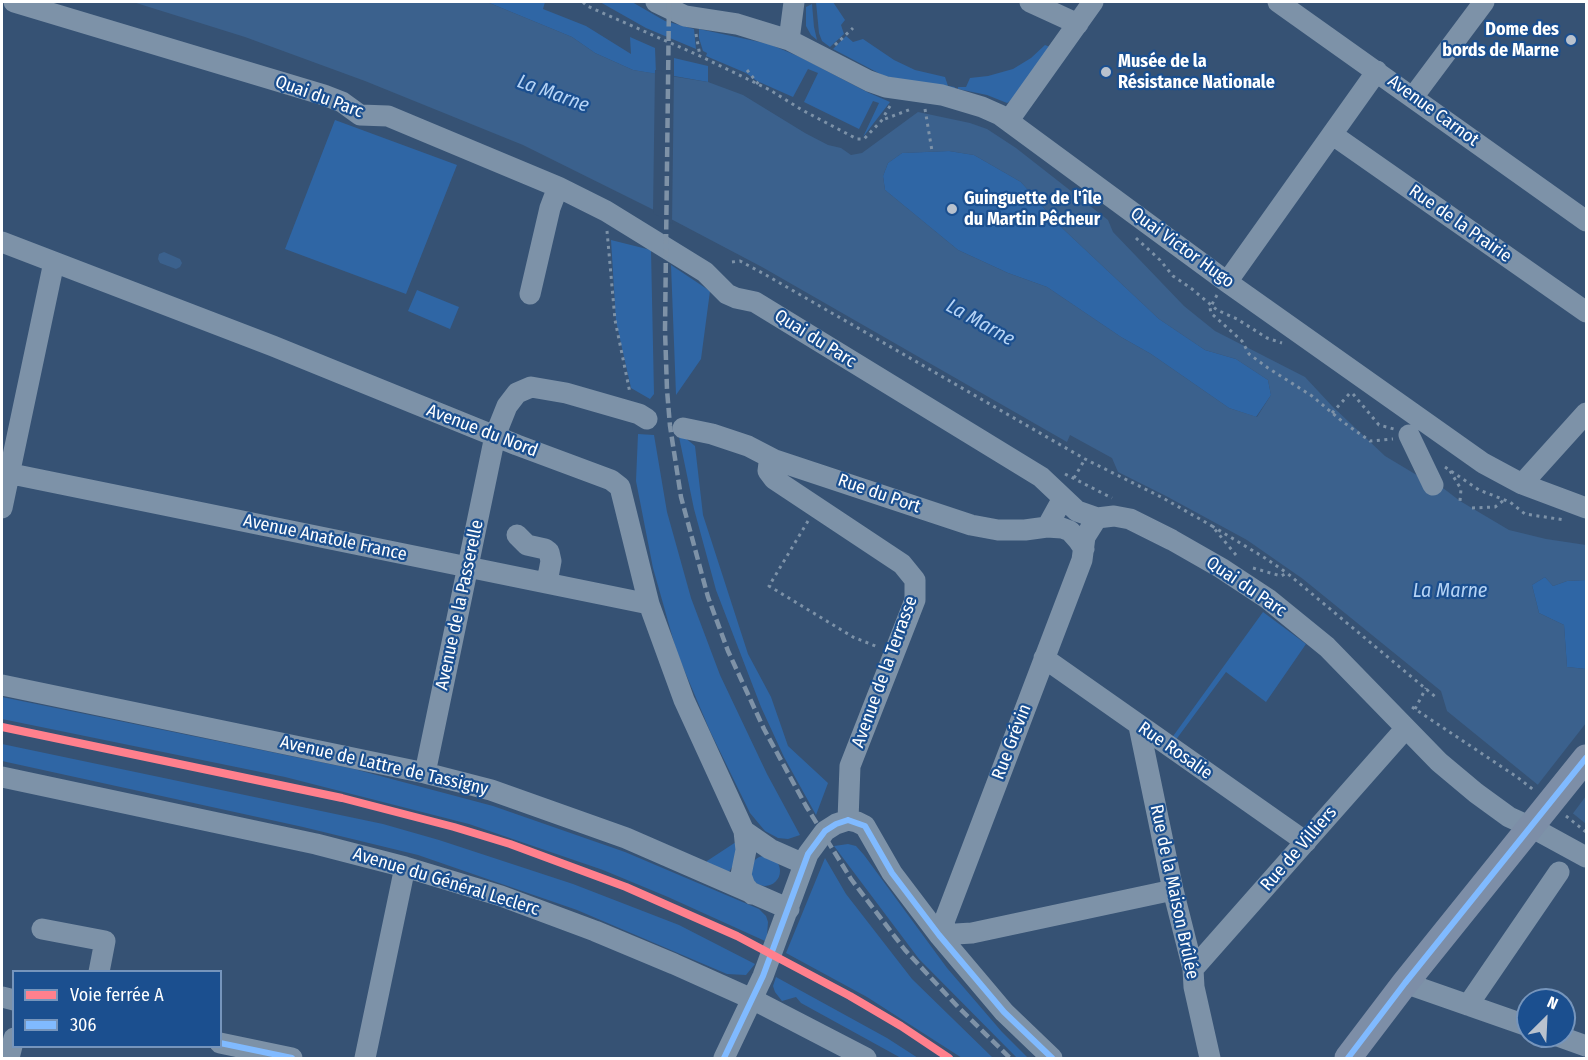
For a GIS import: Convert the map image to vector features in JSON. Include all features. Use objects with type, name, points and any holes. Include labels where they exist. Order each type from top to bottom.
[{"type":"main road","points":[[1348,1059],[1405,983],[1587,758]]},
{"type":"street","name":"Quai du Parc","points":[[14,2],[324,95],[342,102],[360,115],[388,116],[558,187],[606,211],[705,272],[727,294],[755,302],[1041,477],[1077,511],[1097,518],[1114,516],[1130,519],[1211,562],[1268,599],[1328,647],[1439,762],[1476,793],[1509,817],[1587,857]]},
{"type":"street","name":"Quai Victor Hugo","points":[[656,2],[685,16],[737,24],[789,40],[869,81],[886,87],[942,96],[982,107],[1009,120],[1223,286],[1484,463],[1522,484],[1587,508]]},
{"type":"street","points":[[789,40],[794,2]]},
{"type":"street","points":[[1030,2],[1078,24]]},
{"type":"street","points":[[1009,120],[1093,2]]},
{"type":"street","name":"Avenue Carnot","points":[[1278,2],[1587,221]]},
{"type":"street","points":[[1413,97],[1484,2]]},
{"type":"street","points":[[1223,286],[1377,72]]},
{"type":"street","name":"Rue de la Prairie","points":[[1333,135],[1587,312]]},
{"type":"street","points":[[530,294],[550,208],[558,187]]},
{"type":"street","name":"Avenue du Nord","points":[[2,242],[273,346],[610,480],[620,487],[649,604],[684,700],[744,831]]},
{"type":"street","points":[[2,508],[5,473],[54,261]]},
{"type":"street","points":[[495,436],[507,406],[517,393],[531,387],[566,393],[647,418]]},
{"type":"street","points":[[1522,484],[1587,413]]},
{"type":"street","name":"Rue du Port","points":[[683,428],[712,434],[748,446],[775,460],[970,525],[998,530],[1047,527]]},
{"type":"street","points":[[1409,435],[1433,484]]},
{"type":"street","name":"Avenue de la Passerelle","points":[[425,773],[495,436]]},
{"type":"street","name":"Avenue de la Terrasse","points":[[775,460],[769,463],[768,471],[774,478],[902,564],[915,579],[915,600],[850,766],[848,820]]},
{"type":"street","name":"Avenue Anatole France","points":[[5,473],[649,604]]},
{"type":"street","points":[[1063,498],[1047,527],[1070,531],[1084,549]]},
{"type":"street","name":"Rue Grévin","points":[[939,935],[1082,560],[1085,537],[1097,518]]},
{"type":"street","points":[[517,535],[527,545],[549,552],[551,561],[547,582]]},
{"type":"street","name":"Rue Rosalie","points":[[1044,658],[1306,842]]},
{"type":"street","name":"Avenue de Lattre de Tassigny","points":[[2,685],[425,773],[491,790],[626,838],[752,894],[786,916]]},
{"type":"street","name":"Rue de la Maison Brûlée","points":[[1138,726],[1173,890],[1193,969],[1194,987],[1210,1059]]},
{"type":"street","name":"Rue de Villiers","points":[[1193,969],[1406,728]]},
{"type":"street","name":"Avenue du Général Leclerc","points":[[2,777],[316,844],[405,867],[501,896],[595,931],[753,999],[866,1059]]},
{"type":"street","points":[[724,1059],[753,999],[806,859],[825,831],[848,820],[858,822],[871,833],[892,873],[939,935],[1004,1012],[1052,1059]]},
{"type":"street","points":[[744,831],[770,849],[806,859]]},
{"type":"street","points":[[744,831],[745,859],[741,875],[745,886],[752,894]]},
{"type":"street","points":[[745,859],[757,851],[770,849]]},
{"type":"street","points":[[364,1059],[405,867]]},
{"type":"street","points":[[1468,1005],[1559,872]]},
{"type":"street","points":[[939,935],[972,933],[1173,890]]},
{"type":"street","points":[[42,929],[105,941],[99,970]]},
{"type":"street","points":[[1405,983],[1516,1022]]},
{"type":"street","points":[[222,1043],[292,1059]]},
{"type":"path","points":[[583,2],[587,6],[759,85],[860,140],[864,139],[884,118],[895,99]]},
{"type":"path","points":[[697,26],[696,40],[700,56]]},
{"type":"path","points":[[845,35],[852,28]]},
{"type":"path","points":[[747,70],[759,85]]},
{"type":"path","points":[[784,98],[792,99]]},
{"type":"path","points":[[924,104],[932,151]]},
{"type":"path","points":[[884,118],[887,119],[911,109],[930,112]]},
{"type":"path","points":[[606,223],[615,320],[630,390]]},
{"type":"path","points":[[1133,236],[1160,260],[1173,276],[1217,310],[1237,319],[1267,338],[1287,346]]},
{"type":"path","points":[[732,262],[740,261],[766,274],[1085,459],[1163,498],[1265,558],[1287,573],[1438,699]]},
{"type":"path","points":[[1223,286],[1211,304],[1211,312],[1242,341],[1249,354],[1312,396],[1370,441],[1388,441],[1398,436],[1409,435]]},
{"type":"path","points":[[1332,413],[1350,391],[1379,425],[1400,429],[1409,435]]},
{"type":"path","points":[[1074,478],[1085,459]]},
{"type":"path","points":[[1450,471],[1461,489],[1460,501]]},
{"type":"path","points":[[1472,508],[1495,507],[1504,500]]},
{"type":"path","points":[[817,507],[769,586],[853,637],[894,653]]},
{"type":"path","points":[[1212,526],[1237,556]]},
{"type":"path","points":[[1246,574],[1250,567],[1281,576],[1287,573]]},
{"type":"path","points":[[1415,709],[1426,688]]},
{"type":"shaded area","points":[[487,2],[545,2],[543,9],[586,26],[631,54],[630,37],[655,48],[656,74],[633,70],[595,53],[572,37]]},
{"type":"shaded area","points":[[600,2],[632,2],[665,21],[694,29],[696,49],[646,28]]},
{"type":"shaded area","points":[[816,2],[833,2],[845,20],[841,25],[844,34],[830,47],[822,41],[819,33]]},
{"type":"shaded area","points":[[812,4],[817,40],[806,26],[806,7]]},
{"type":"shaded area","points":[[699,29],[769,44],[890,102],[863,137],[879,103],[873,101],[859,129],[804,102],[818,73],[808,69],[793,97],[706,56],[707,53],[703,51],[699,38]]},
{"type":"shaded area","points":[[846,36],[853,42],[863,39],[894,60],[915,70],[945,77],[948,86],[955,87],[954,89],[884,76],[833,49]]},
{"type":"shaded area","points":[[1045,45],[1050,47],[1013,99],[1007,103],[987,95],[958,89],[958,87],[966,87],[970,78],[1013,69],[1031,58]]},
{"type":"shaded area","points":[[674,58],[708,66],[708,82],[674,76]]},
{"type":"shaded area","points":[[335,120],[457,165],[406,294],[285,249]]},
{"type":"shaded area","points":[[949,151],[974,155],[1021,182],[1059,225],[1159,319],[1205,350],[1236,359],[1268,380],[1271,395],[1256,417],[1229,408],[1047,287],[1008,273],[958,250],[885,190],[883,176],[888,163],[902,153]]},
{"type":"shaded area","points":[[611,240],[651,250],[654,394],[650,399],[631,388],[616,321]]},
{"type":"shaded area","points":[[671,265],[710,291],[701,359],[676,395]]},
{"type":"shaded area","points":[[417,290],[459,307],[450,329],[408,311]]},
{"type":"shaded area","points":[[678,432],[695,446],[703,515],[748,654],[771,697],[788,746],[828,783],[816,815],[784,757],[761,707],[716,590],[694,509]]},
{"type":"shaded area","points":[[638,434],[654,435],[667,512],[691,598],[720,675],[767,774],[800,835],[788,839],[778,838],[765,831],[750,813],[710,731],[677,653],[653,568],[636,481]]},
{"type":"shaded area","points":[[1545,577],[1553,586],[1567,581],[1586,580],[1586,669],[1567,667],[1564,625],[1539,613],[1532,585]]},
{"type":"shaded area","points":[[1263,612],[1306,644],[1266,702],[1226,672],[1175,741],[1171,739]]},
{"type":"shaded area","points":[[2,697],[354,769],[493,806],[625,852],[759,909],[768,922],[767,936],[765,941],[603,870],[469,824],[285,777],[2,719]]},
{"type":"shaded area","points":[[2,744],[383,824],[439,840],[573,884],[679,925],[755,964],[746,975],[727,974],[577,910],[418,855],[303,827],[2,761]]},
{"type":"shaded area","points":[[739,840],[741,852],[729,872],[705,866],[707,861]]},
{"type":"shaded area","points":[[848,844],[856,846],[864,855],[947,968],[1002,1032],[1028,1058],[1017,1058],[919,959],[834,846]]},
{"type":"shaded area","points":[[765,856],[776,860],[780,871],[776,882],[765,886],[754,882],[750,871],[754,860]]},
{"type":"shaded area","points":[[825,858],[846,894],[912,979],[993,1058],[962,1058],[867,997],[786,953]]},
{"type":"shaded area","points":[[776,977],[887,1038],[918,1058],[901,1058],[801,1003],[796,997],[782,1001],[773,986]]},
{"type":"water","name":"La Marne","points":[[133,2],[487,2],[572,37],[595,53],[633,70],[708,82],[743,95],[805,133],[828,145],[841,148],[851,155],[862,153],[918,112],[987,129],[1016,148],[1108,220],[1113,232],[1184,306],[1215,331],[1305,377],[1385,456],[1425,480],[1439,485],[1460,501],[1509,530],[1586,545],[1586,580],[1567,581],[1553,586],[1545,577],[1532,585],[1539,613],[1564,625],[1567,667],[1586,669],[1586,824],[1447,711],[1441,691],[1303,579],[1247,540],[1118,472],[1112,458],[1070,435],[1067,442],[762,267],[523,145],[365,81],[245,37]],"holes":[[[949,151],[974,155],[1021,182],[1059,225],[1159,319],[1205,350],[1236,359],[1268,380],[1271,395],[1257,417],[1229,408],[1047,287],[1008,273],[958,250],[885,190],[883,176],[888,163],[902,153]]]},
{"type":"water","points":[[164,252],[180,259],[182,263],[180,267],[176,269],[160,263],[159,254]]},
{"type":"pier","points":[[655,70],[674,73],[672,224],[653,213]]},
{"type":"pier","points":[[1586,723],[1586,796],[1571,816],[1536,787]]},
{"type":"railway","points":[[669,2],[665,330],[667,390],[681,497],[708,597],[728,651],[764,729],[806,806],[851,879],[905,950],[1010,1058]]},
{"type":"rail line","name":"A","points":[[2,727],[342,798],[510,844],[626,887],[737,936],[850,996],[949,1058]]},
{"type":"transit line","name":"306","points":[[1348,1058],[1405,983],[1586,758]]},
{"type":"transit line","name":"306","points":[[848,820],[865,826],[892,873],[939,935],[1004,1012],[1052,1058]]},
{"type":"transit line","name":"306","points":[[724,1058],[763,976],[808,854],[825,831],[848,820]]},
{"type":"transit line","name":"306","points":[[222,1043],[292,1058]]},
{"type":"place","name":"Dome des bords de Marne","points":[[1571,40]]},
{"type":"place","name":"Musée de la Résistance Nationale","points":[[1106,72]]},
{"type":"place","name":"Guinguette de l'île du Martin Pêcheur","points":[[952,209]]}]
